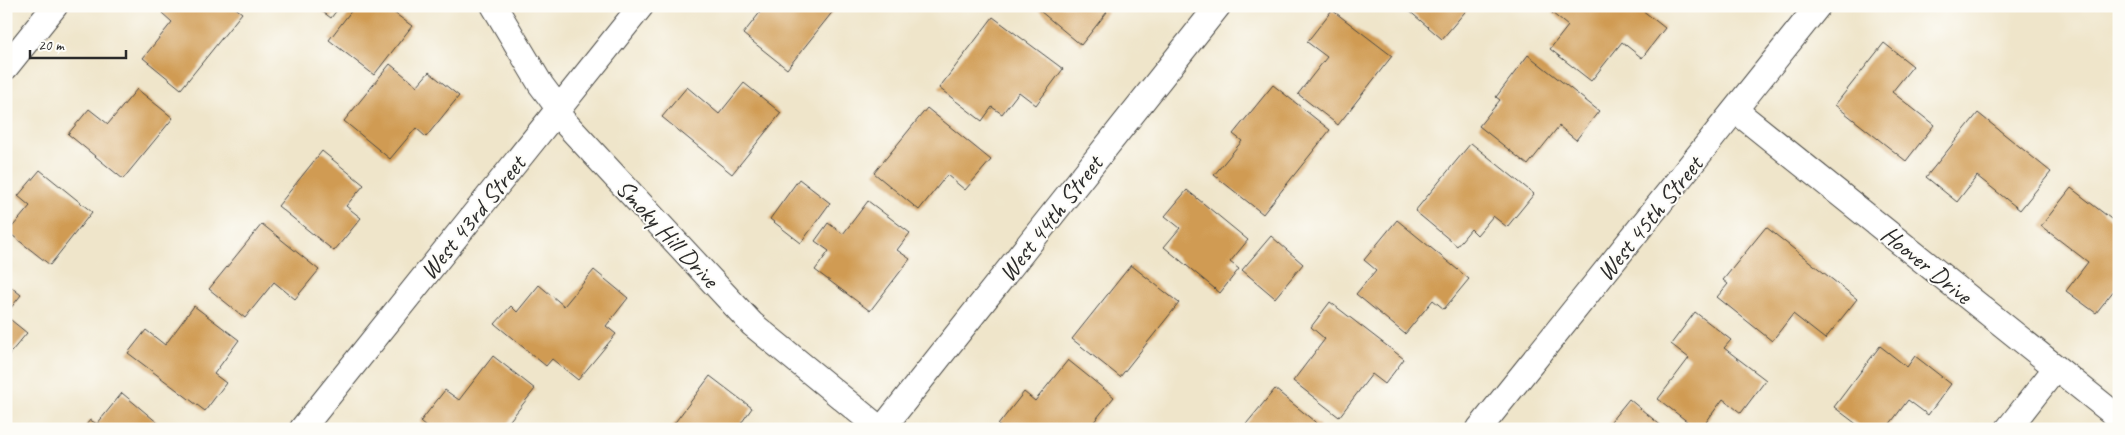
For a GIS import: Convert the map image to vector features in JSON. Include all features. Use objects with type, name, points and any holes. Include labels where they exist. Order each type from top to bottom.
[{"type":"street","points":[[6,67],[55,6]]},
{"type":"street","name":"Smoky Hill Drive","points":[[494,6],[541,85],[559,109],[557,114],[752,324],[881,429]]},
{"type":"street","name":"West 43rd Street","points":[[302,429],[641,6]]},
{"type":"street","name":"West 44th Street","points":[[881,429],[1218,6]]},
{"type":"street","name":"West 45th Street","points":[[1479,429],[1818,6]]},
{"type":"street","name":"Hoover Drive","points":[[1735,110],[2119,418]]},
{"type":"street","points":[[2008,429],[2056,368]]},
{"type":"building","points":[[168,6],[233,6],[242,13],[181,89],[143,58],[172,22],[162,13]]},
{"type":"building","points":[[315,6],[340,6],[331,18]]},
{"type":"building","points":[[355,6],[391,6],[389,9],[412,26],[374,75],[329,40]]},
{"type":"building","points":[[765,6],[828,6],[834,10],[787,69],[743,34]]},
{"type":"building","points":[[1034,6],[1100,6],[1107,12],[1081,45]]},
{"type":"building","points":[[1409,6],[1470,6],[1442,39],[1407,9]]},
{"type":"building","points":[[1557,6],[1637,6],[1665,28],[1642,58],[1622,42],[1591,81],[1550,49],[1568,26],[1552,13]]},
{"type":"building","points":[[1332,10],[1392,56],[1338,125],[1298,94],[1327,57],[1307,42]]},
{"type":"building","points":[[993,17],[1063,69],[1036,105],[1019,92],[1002,114],[992,107],[982,121],[939,88]]},
{"type":"building","points":[[1884,43],[1913,66],[1892,92],[1934,125],[1906,161],[1835,105]]},
{"type":"building","points":[[1528,55],[1599,111],[1576,140],[1559,126],[1528,165],[1479,126],[1500,100],[1496,97]]},
{"type":"building","points":[[390,64],[417,86],[429,72],[459,96],[426,137],[416,128],[390,159],[344,121]]},
{"type":"building","points":[[744,83],[781,113],[732,174],[662,117],[687,87],[719,114]]},
{"type":"building","points":[[1273,85],[1330,130],[1263,214],[1214,175],[1242,141],[1233,134]]},
{"type":"building","points":[[137,89],[173,118],[123,179],[68,134],[89,109],[108,124]]},
{"type":"building","points":[[927,108],[991,160],[965,190],[947,175],[919,210],[874,173]]},
{"type":"building","points":[[1978,113],[2051,172],[2020,210],[1977,176],[1957,202],[1926,177]]},
{"type":"building","points":[[1471,143],[1534,194],[1507,227],[1493,216],[1477,235],[1471,229],[1457,246],[1415,211]]},
{"type":"building","points":[[322,151],[364,185],[346,206],[361,218],[334,251],[278,206]]},
{"type":"building","points":[[40,170],[92,212],[50,265],[8,232],[30,206],[18,196]]},
{"type":"building","points":[[799,179],[830,203],[801,243],[770,219]]},
{"type":"building","points":[[2071,188],[2119,225],[2119,284],[2096,313],[2066,291],[2088,262],[2041,226]]},
{"type":"building","points":[[1187,190],[1248,240],[1230,262],[1239,269],[1220,293],[1164,247],[1180,228],[1165,216]]},
{"type":"building","points":[[868,201],[910,233],[897,250],[910,259],[870,311],[815,270],[829,251],[815,241],[828,223],[843,234]]},
{"type":"building","points":[[1397,220],[1469,279],[1444,309],[1433,300],[1405,334],[1356,294],[1376,270],[1364,260]]},
{"type":"building","points":[[262,224],[319,270],[295,299],[274,282],[245,318],[209,289]]},
{"type":"building","points":[[1766,227],[1857,299],[1825,339],[1793,314],[1772,341],[1717,297],[1728,284],[1723,280]]},
{"type":"building","points":[[1271,236],[1303,264],[1275,298],[1242,270]]},
{"type":"building","points":[[1131,265],[1179,303],[1120,377],[1072,339]]},
{"type":"building","points":[[594,270],[628,298],[606,326],[616,334],[578,380],[552,359],[546,366],[495,324],[511,306],[517,312],[539,285],[564,306]]},
{"type":"building","points":[[6,283],[21,295],[6,314]]},
{"type":"building","points":[[1330,302],[1404,359],[1385,384],[1372,374],[1339,417],[1293,381],[1325,339],[1311,327]]},
{"type":"building","points":[[194,306],[239,340],[214,374],[226,383],[205,411],[128,353],[146,330],[165,345]]},
{"type":"building","points":[[1695,312],[1731,340],[1724,348],[1766,380],[1741,413],[1723,399],[1701,429],[1697,429],[1658,399],[1689,358],[1671,344]]},
{"type":"building","points":[[6,316],[27,333],[6,358]]},
{"type":"building","points":[[1880,346],[1907,367],[1915,356],[1951,384],[1928,415],[1908,400],[1886,429],[1863,429],[1834,407]]},
{"type":"building","points":[[493,356],[535,389],[503,429],[428,429],[420,422],[445,390],[459,400]]},
{"type":"building","points":[[1068,360],[1114,397],[1088,429],[1003,429],[998,425],[1024,392],[1035,401]]},
{"type":"building","points":[[710,376],[752,408],[737,429],[670,429]]},
{"type":"building","points":[[1275,389],[1320,426],[1318,429],[1242,429]]},
{"type":"building","points":[[122,393],[165,429],[83,429],[90,420],[97,424]]},
{"type":"building","points":[[1629,399],[1665,429],[1610,429],[1607,426]]}]
